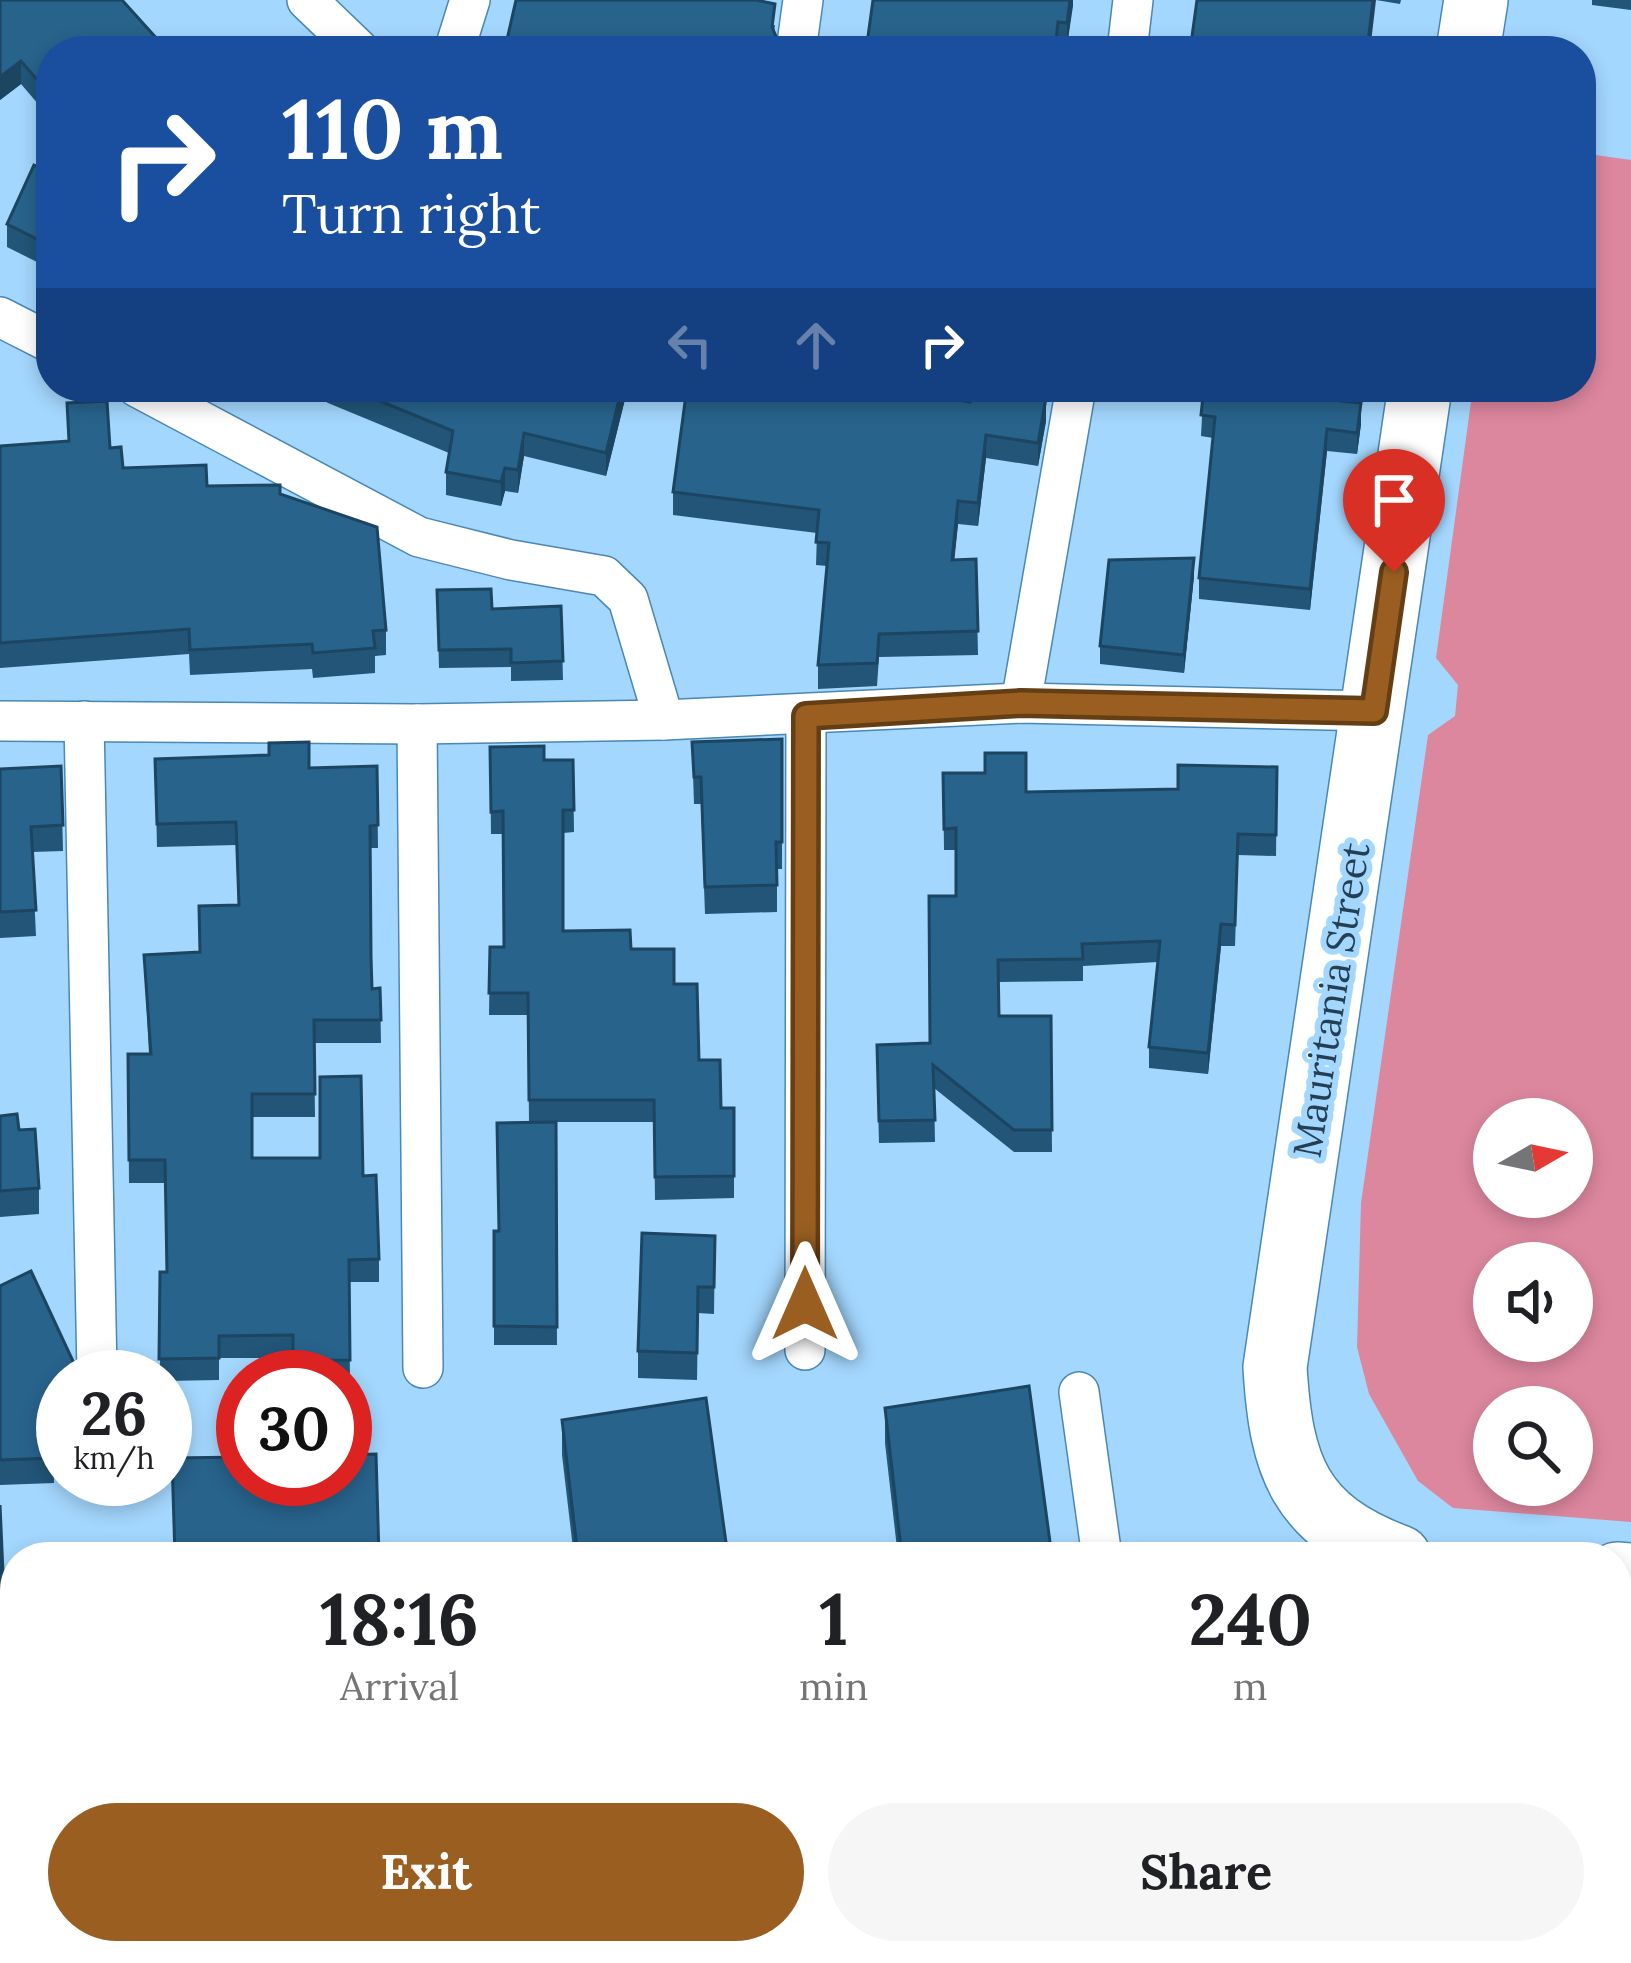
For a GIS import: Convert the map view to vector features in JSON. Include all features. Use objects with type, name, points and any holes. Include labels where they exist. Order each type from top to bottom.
[{"type":"main road","points":[[1470,36],[1476,0]]},
{"type":"main road","name":"Mauritania Street","points":[[1350,1542],[1324,1517],[1300,1482],[1279,1429],[1275,1367],[1418,402]]},
{"type":"street","points":[[307,0],[344,36]]},
{"type":"street","points":[[459,36],[470,0]]},
{"type":"street","points":[[798,36],[803,0]]},
{"type":"street","points":[[1128,36],[1133,0]]},
{"type":"street","points":[[0,317],[36,335]]},
{"type":"street","points":[[164,402],[419,537],[604,576],[628,599],[664,720]]},
{"type":"street","points":[[1021,703],[1073,402]]},
{"type":"street","points":[[0,721],[416,724],[664,720],[1021,703],[1374,711]]},
{"type":"street","points":[[805,1350],[806,716]]},
{"type":"street","points":[[84,721],[98,1350]]},
{"type":"street","points":[[416,724],[423,1368]]},
{"type":"street","points":[[1079,1392],[1100,1542]]},
{"type":"shaded area","points":[[1596,155],[1631,160],[1631,1522],[1453,1508],[1418,1481],[1369,1394],[1357,1347],[1361,1203],[1428,735],[1455,716],[1458,685],[1436,658],[1471,402],[1596,402]]},
{"type":"building","points":[[0,0],[122,0],[154,36],[36,36],[36,78],[21,61],[0,77]]},
{"type":"building","points":[[516,0],[756,0],[775,4],[772,27],[776,36],[508,36]]},
{"type":"building","points":[[873,0],[1070,0],[1067,23],[1058,22],[1057,36],[868,36]]},
{"type":"building","points":[[1197,0],[1373,0],[1369,36],[1192,36]]},
{"type":"building","points":[[34,165],[36,166],[36,238],[7,224]]},
{"type":"building","points":[[107,402],[110,448],[121,447],[123,468],[206,465],[207,486],[280,485],[280,494],[377,527],[386,630],[373,631],[375,648],[313,653],[312,644],[190,650],[189,629],[0,643],[0,446],[69,441],[67,403]]},
{"type":"building","points":[[382,402],[618,402],[606,453],[524,433],[518,470],[505,468],[501,482],[446,472],[453,431]]},
{"type":"building","points":[[685,402],[1045,402],[1038,443],[986,435],[978,503],[958,501],[952,560],[976,559],[978,631],[879,634],[877,663],[818,665],[829,543],[816,542],[819,510],[673,492]]},
{"type":"building","points":[[1202,402],[1361,403],[1357,433],[1327,429],[1310,589],[1199,578],[1215,417],[1201,415]]},
{"type":"building","points":[[1194,558],[1184,655],[1100,646],[1109,560]]},
{"type":"building","points":[[491,589],[492,609],[561,606],[563,661],[511,663],[511,649],[439,650],[437,590]]},
{"type":"building","points":[[782,739],[777,885],[705,887],[701,777],[694,777],[692,742]]},
{"type":"building","points":[[309,742],[309,768],[377,766],[378,825],[370,826],[371,957],[372,989],[380,988],[381,1020],[314,1020],[315,1094],[252,1094],[252,1158],[320,1158],[320,1077],[361,1076],[363,1176],[376,1175],[379,1259],[349,1260],[350,1350],[293,1350],[293,1335],[219,1336],[216,1358],[192,1358],[192,1350],[159,1350],[160,1272],[167,1272],[165,1160],[129,1160],[128,1054],[151,1054],[144,955],[200,952],[199,906],[239,905],[236,822],[157,824],[155,759],[269,755],[269,743]]},
{"type":"building","points":[[544,746],[544,760],[573,760],[574,810],[563,810],[563,931],[630,930],[631,949],[674,949],[674,984],[697,984],[699,1060],[720,1060],[721,1108],[734,1108],[734,1176],[655,1177],[654,1100],[529,1100],[528,993],[489,993],[490,947],[504,947],[503,811],[491,812],[490,747]]},
{"type":"building","points":[[985,753],[1026,753],[1026,792],[1178,789],[1178,765],[1277,767],[1276,835],[1238,834],[1235,925],[1221,924],[1208,1053],[1149,1047],[1160,941],[1082,944],[1083,959],[998,960],[999,1016],[1051,1016],[1052,1130],[1014,1130],[933,1065],[935,1120],[879,1121],[877,1045],[930,1043],[929,896],[956,896],[956,828],[944,829],[943,773],[985,773]]},
{"type":"building","points":[[61,766],[63,825],[31,827],[36,910],[0,912],[0,769]]},
{"type":"building","points":[[17,1114],[19,1130],[35,1129],[39,1188],[0,1191],[0,1116]]},
{"type":"building","points":[[556,1122],[557,1327],[494,1326],[497,1123]]},
{"type":"building","points":[[642,1233],[715,1236],[714,1287],[698,1287],[697,1353],[638,1351]]},
{"type":"building","points":[[31,1271],[68,1350],[36,1350],[36,1459],[0,1460],[0,1286]]},
{"type":"building","points":[[1029,1386],[1050,1542],[900,1542],[885,1408]]},
{"type":"building","points":[[706,1398],[726,1542],[576,1542],[562,1420]]},
{"type":"building","points":[[372,1454],[376,1454],[379,1542],[175,1542],[173,1506],[192,1506],[192,1458],[216,1457],[216,1506],[372,1506]]},
{"type":"route","points":[[805,1304],[806,716],[1021,703],[1374,711],[1394,572]]}]
